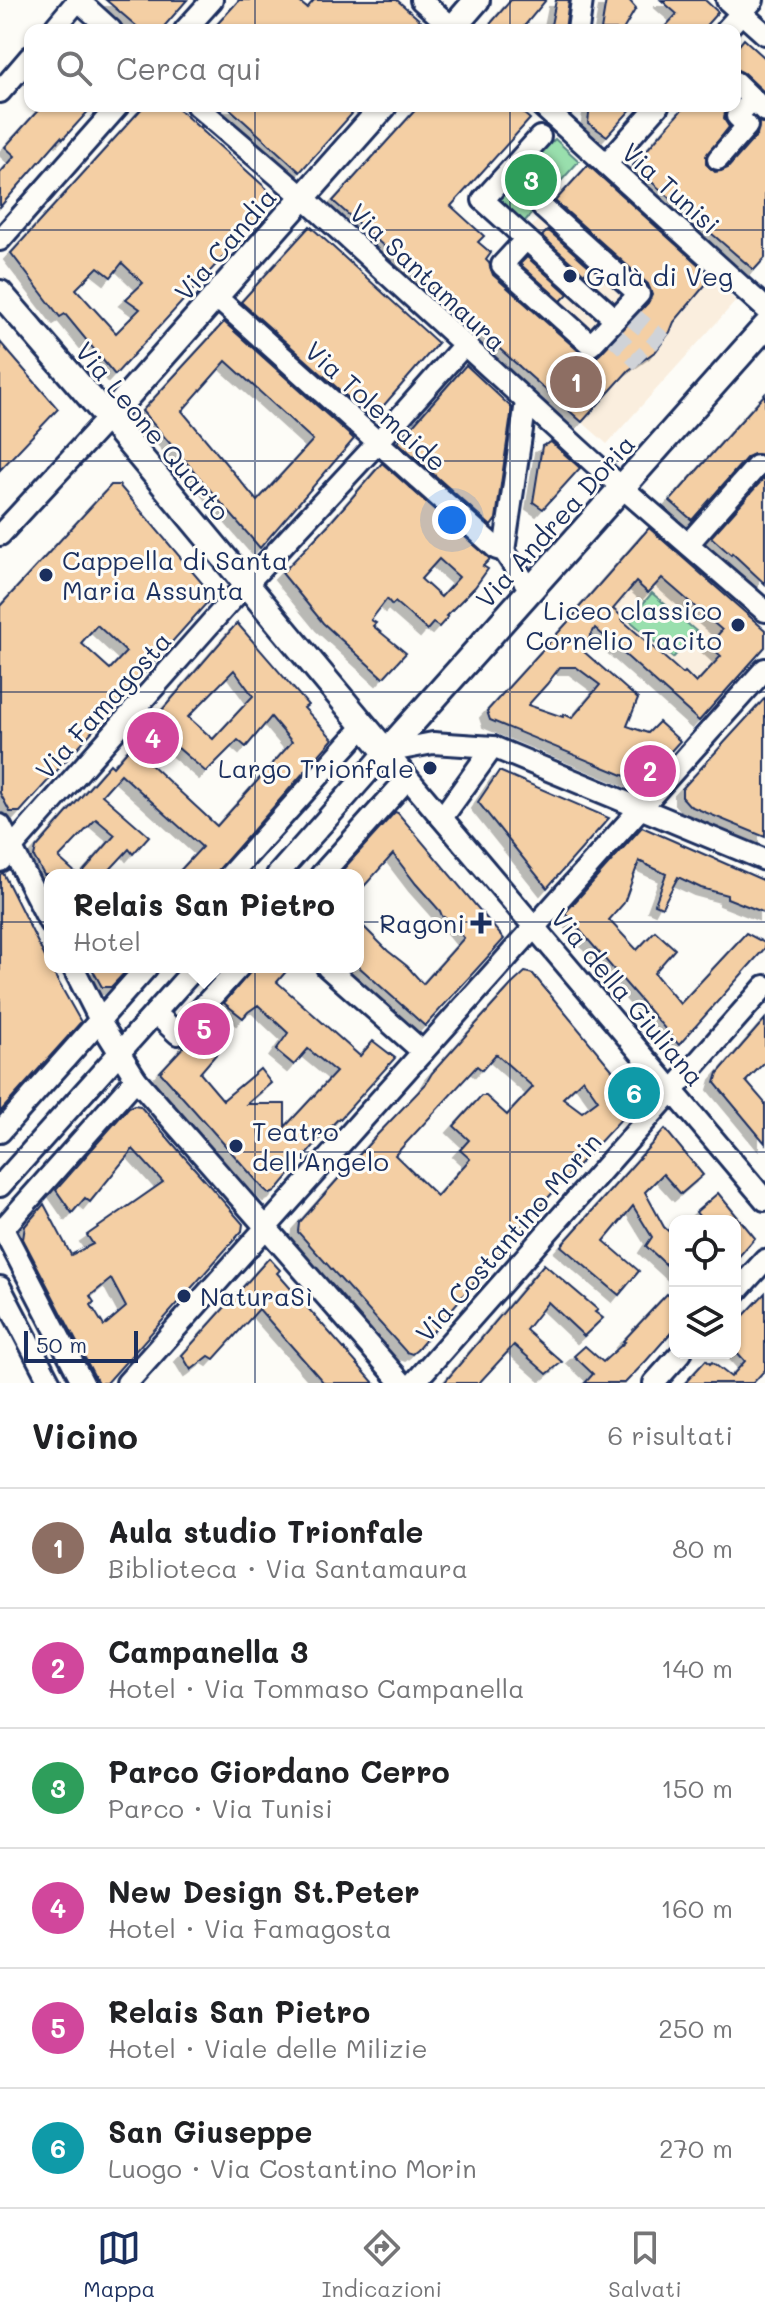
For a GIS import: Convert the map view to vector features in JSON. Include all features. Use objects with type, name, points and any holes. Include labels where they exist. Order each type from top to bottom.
[{"type":"main road","points":[[457,24],[477,0]]},
{"type":"main road","name":"Via Candia","points":[[108,418],[379,112]]},
{"type":"main road","name":"Via Leone Quarto","points":[[0,293],[386,752]]},
{"type":"main road","name":"Via Andrea Doria","points":[[386,752],[765,327]]},
{"type":"street","points":[[58,24],[78,0],[104,24]]},
{"type":"street","points":[[190,24],[212,0]]},
{"type":"street","points":[[421,0],[447,24]]},
{"type":"street","points":[[579,24],[582,0]]},
{"type":"street","points":[[729,24],[741,4],[765,34]]},
{"type":"street","points":[[0,92],[24,64]]},
{"type":"street","points":[[718,159],[747,126],[737,116],[759,105],[741,88]]},
{"type":"street","points":[[0,240],[113,112]]},
{"type":"street","name":"Via Santamaura","points":[[204,112],[303,197],[526,402],[765,611]]},
{"type":"street","points":[[606,164],[653,112]]},
{"type":"street","name":"Via Tunisi","points":[[564,114],[606,164],[765,308]]},
{"type":"street","points":[[540,137],[483,200],[617,321]]},
{"type":"street","points":[[546,206],[639,294],[617,321],[591,345],[502,265],[523,236],[546,206]]},
{"type":"street","name":"Via Tolemaide","points":[[216,297],[497,549],[504,551],[531,591]]},
{"type":"street","name":"Via Famagosta","points":[[6,854],[464,345]]},
{"type":"street","points":[[504,551],[526,402]]},
{"type":"street","points":[[0,535],[108,418]]},
{"type":"street","points":[[688,544],[757,466]]},
{"type":"street","points":[[127,1383],[765,669]]},
{"type":"street","points":[[235,869],[364,726]]},
{"type":"street","points":[[282,869],[386,752],[433,743],[498,749],[765,860]]},
{"type":"street","points":[[386,752],[446,822],[498,749]]},
{"type":"street","points":[[326,869],[408,778]]},
{"type":"street","name":"Via della Giuliana","points":[[446,822],[765,1200]]},
{"type":"street","points":[[0,825],[6,854],[44,914]]},
{"type":"street","points":[[76,973],[99,1020],[136,1079],[402,1383]]},
{"type":"street","points":[[0,1132],[142,973]]},
{"type":"street","points":[[0,1186],[191,973]]},
{"type":"street","points":[[155,1013],[178,1034],[234,973]]},
{"type":"street","points":[[334,973],[423,1052]]},
{"type":"street","name":"Via Costantino Morin","points":[[414,1383],[765,986]]},
{"type":"street","points":[[83,1383],[2,1230],[136,1079]]},
{"type":"street","points":[[740,1287],[765,1260]]},
{"type":"street","points":[[0,1287],[50,1383]]},
{"type":"street","points":[[654,1383],[676,1359]]},
{"type":"shaded area","points":[[588,165],[736,301],[607,444],[456,310]]},
{"type":"shaded area","points":[[649,528],[765,630],[765,647],[699,721],[576,611]]},
{"type":"green space","points":[[555,139],[579,161],[524,222],[490,192],[518,160],[528,167]]},
{"type":"green space","points":[[652,593],[696,631],[673,658],[629,620]]},
{"type":"building","points":[[106,0],[187,0],[166,24],[134,24]]},
{"type":"building","points":[[239,0],[297,0],[307,8],[314,0],[397,0],[424,24],[217,24]]},
{"type":"building","points":[[511,0],[546,0],[526,24],[490,24]]},
{"type":"building","points":[[556,0],[569,0],[566,24],[551,24]]},
{"type":"building","points":[[606,0],[629,0],[636,8],[627,24],[602,24]]},
{"type":"building","points":[[661,0],[705,0],[718,12],[707,24],[668,24],[677,14]]},
{"type":"building","points":[[744,39],[765,58],[765,93],[741,72],[741,43]]},
{"type":"building","points":[[37,112],[88,112],[63,139],[61,137],[0,207],[0,173],[15,156],[5,147]]},
{"type":"building","points":[[139,112],[182,112],[277,198],[115,375],[65,314],[60,317],[11,253]],"holes":[[[122,263],[143,283],[126,299],[140,309],[116,333],[76,289],[98,267],[111,277]]]},
{"type":"building","points":[[234,112],[354,112],[300,172]]},
{"type":"building","points":[[414,112],[522,112],[530,119],[451,206],[484,236],[478,242],[491,253],[486,260],[493,275],[583,355],[594,359],[600,354],[652,295],[648,284],[555,201],[588,165],[712,277],[674,322],[656,351],[629,370],[582,422],[333,201]]},
{"type":"building","points":[[589,112],[629,112],[607,136],[588,123]]},
{"type":"building","points":[[680,112],[725,112],[724,119],[729,127],[706,156],[706,164],[715,172],[728,168],[757,135],[759,122],[765,124],[765,258],[754,270],[633,166]]},
{"type":"building","points":[[310,226],[438,343],[372,419],[241,302]]},
{"type":"building","points":[[548,230],[590,267],[584,274],[542,236]]},
{"type":"building","points":[[527,257],[568,294],[561,301],[520,264]]},
{"type":"building","points":[[224,322],[354,439],[260,548],[142,411]],"holes":[[[226,361],[313,440],[257,501],[182,411]]]},
{"type":"building","points":[[0,342],[58,409],[0,470]]},
{"type":"building","points":[[466,365],[512,408],[496,519],[491,526],[398,442]]},
{"type":"building","points":[[765,394],[765,456],[754,454],[747,457],[692,520],[670,501]]},
{"type":"building","points":[[551,442],[580,468],[543,509],[533,502],[542,446]]},
{"type":"building","points":[[382,463],[490,559],[483,566],[488,569],[439,627],[433,623],[427,630],[395,602],[392,605],[387,599],[371,620],[376,623],[373,626],[406,653],[383,678],[323,623],[282,573]],"holes":[[[439,559],[459,577],[441,597],[421,579]]]},
{"type":"building","points":[[765,477],[765,584],[711,537]]},
{"type":"building","points":[[111,485],[119,485],[213,596],[20,812],[10,812],[0,793],[0,606]],"holes":[[[97,625],[126,652],[110,669],[81,643]]]},
{"type":"building","points":[[649,528],[765,630],[765,647],[699,721],[595,628],[582,650],[638,699],[627,726],[648,733],[659,722],[680,741],[642,783],[490,720],[487,711]],"holes":[[[662,578],[722,630],[709,645],[721,656],[696,683],[613,609],[636,582],[648,593]],[[560,667],[576,667],[600,685],[572,718],[528,705]]]},
{"type":"building","points":[[237,623],[308,705],[304,708],[333,739],[219,869],[182,869],[202,847],[121,774],[102,795],[149,836],[133,854],[129,849],[111,869],[85,869],[115,835],[96,819],[59,858],[71,869],[44,869],[44,875],[34,857],[36,848],[110,764],[113,767]],"holes":[[[234,670],[253,696],[213,739],[188,717]],[[271,717],[292,742],[217,826],[150,764],[171,742],[206,772],[238,740],[246,747]]]},
{"type":"building","points":[[765,698],[765,837],[690,806],[682,797],[682,789]]},
{"type":"building","points":[[499,771],[609,818],[547,888],[478,802]]},
{"type":"building","points":[[395,812],[398,813],[504,939],[425,1026],[364,971],[364,927],[423,984],[464,938],[442,916],[393,854],[364,886],[364,869],[343,869]]},
{"type":"building","points":[[642,827],[765,881],[765,913],[678,877],[662,907],[655,904],[666,874],[639,861],[624,903],[609,920],[637,950],[655,931],[675,949],[654,973],[680,1004],[746,933],[765,943],[765,948],[679,1045],[565,913]]},
{"type":"building","points":[[3,873],[44,955],[44,973],[53,973],[81,1022],[0,1112],[0,874]]},
{"type":"building","points":[[525,972],[533,974],[638,1101],[532,1215],[412,1354],[406,1352],[298,1232],[299,1223]],"holes":[[[496,1054],[533,1087],[507,1115],[486,1096],[481,1096],[454,1126],[469,1140],[460,1150],[470,1159],[437,1196],[395,1155],[477,1066],[482,1070]],[[583,1079],[598,1100],[582,1112],[563,1098]]]},
{"type":"building","points":[[94,973],[124,973],[111,987],[102,987]]},
{"type":"building","points":[[249,973],[285,973],[277,982],[360,1056],[373,1041],[395,1058],[270,1194],[160,1072],[212,1016],[230,1038],[200,1073],[223,1100],[260,1069],[271,1083],[247,1104],[285,1104],[285,1127],[336,1072],[308,1049],[294,1065],[276,1050],[288,1033],[258,1005],[243,1018],[224,1003]]},
{"type":"building","points":[[765,1019],[765,1062],[746,1081],[765,1103],[765,1143],[715,1083],[718,1073]]},
{"type":"building","points":[[140,1106],[243,1224],[242,1231],[107,1383],[98,1383],[23,1239],[25,1226],[44,1204],[71,1255],[93,1244],[87,1235],[163,1182],[133,1149],[90,1202],[85,1198],[72,1213],[56,1190],[129,1107]],"holes":[[[111,1279],[126,1307],[104,1326],[91,1305],[94,1302],[90,1296]]]},
{"type":"building","points":[[665,1129],[703,1175],[681,1194],[663,1174],[645,1192],[669,1232],[669,1267],[646,1246],[652,1237],[633,1206],[604,1241],[639,1271],[619,1295],[561,1246]]},
{"type":"building","points":[[718,1193],[736,1215],[698,1215],[696,1212]]},
{"type":"building","points":[[741,1221],[755,1238],[741,1254]]},
{"type":"building","points":[[269,1258],[280,1270],[277,1273],[374,1383],[324,1383],[259,1309],[214,1359],[209,1356],[191,1370],[182,1355]]},
{"type":"building","points":[[544,1264],[598,1310],[595,1312],[603,1318],[584,1336],[548,1302],[526,1330],[562,1362],[547,1374],[514,1345],[479,1383],[444,1383]]},
{"type":"building","points":[[765,1293],[765,1370],[753,1383],[685,1383],[706,1360],[731,1377],[745,1361],[741,1357],[741,1319]]},
{"type":"building","points":[[667,1294],[669,1296],[669,1335],[625,1383],[585,1383],[593,1374],[574,1356],[585,1346],[603,1362]]},
{"type":"tunnel","points":[[629,314],[663,342]]},
{"type":"tunnel","points":[[611,333],[641,362]]},
{"type":"place","name":"Parco Giordano Cerro","points":[[531,180]]},
{"type":"place","name":"Galà di Veg","points":[[570,276]]},
{"type":"place","name":"Aula studio Trionfale","points":[[576,382]]},
{"type":"place","name":"Cappella di Santa Maria Assunta","points":[[46,575]]},
{"type":"place","name":"Liceo classico Cornelio Tacito","points":[[738,625]]},
{"type":"place","name":"New Design St.Peter","points":[[153,738]]},
{"type":"place","name":"Largo Trionfale","points":[[430,768]]},
{"type":"place","name":"Campanella 3","points":[[650,771]]},
{"type":"place","name":"Ragoni","points":[[481,923]]},
{"type":"place","name":"Relais San Pietro","points":[[204,1029]]},
{"type":"place","name":"San Giuseppe","points":[[634,1093]]},
{"type":"place","name":"Teatro dell'Angelo","points":[[236,1146]]},
{"type":"place","name":"NaturaSì","points":[[184,1296]]}]
